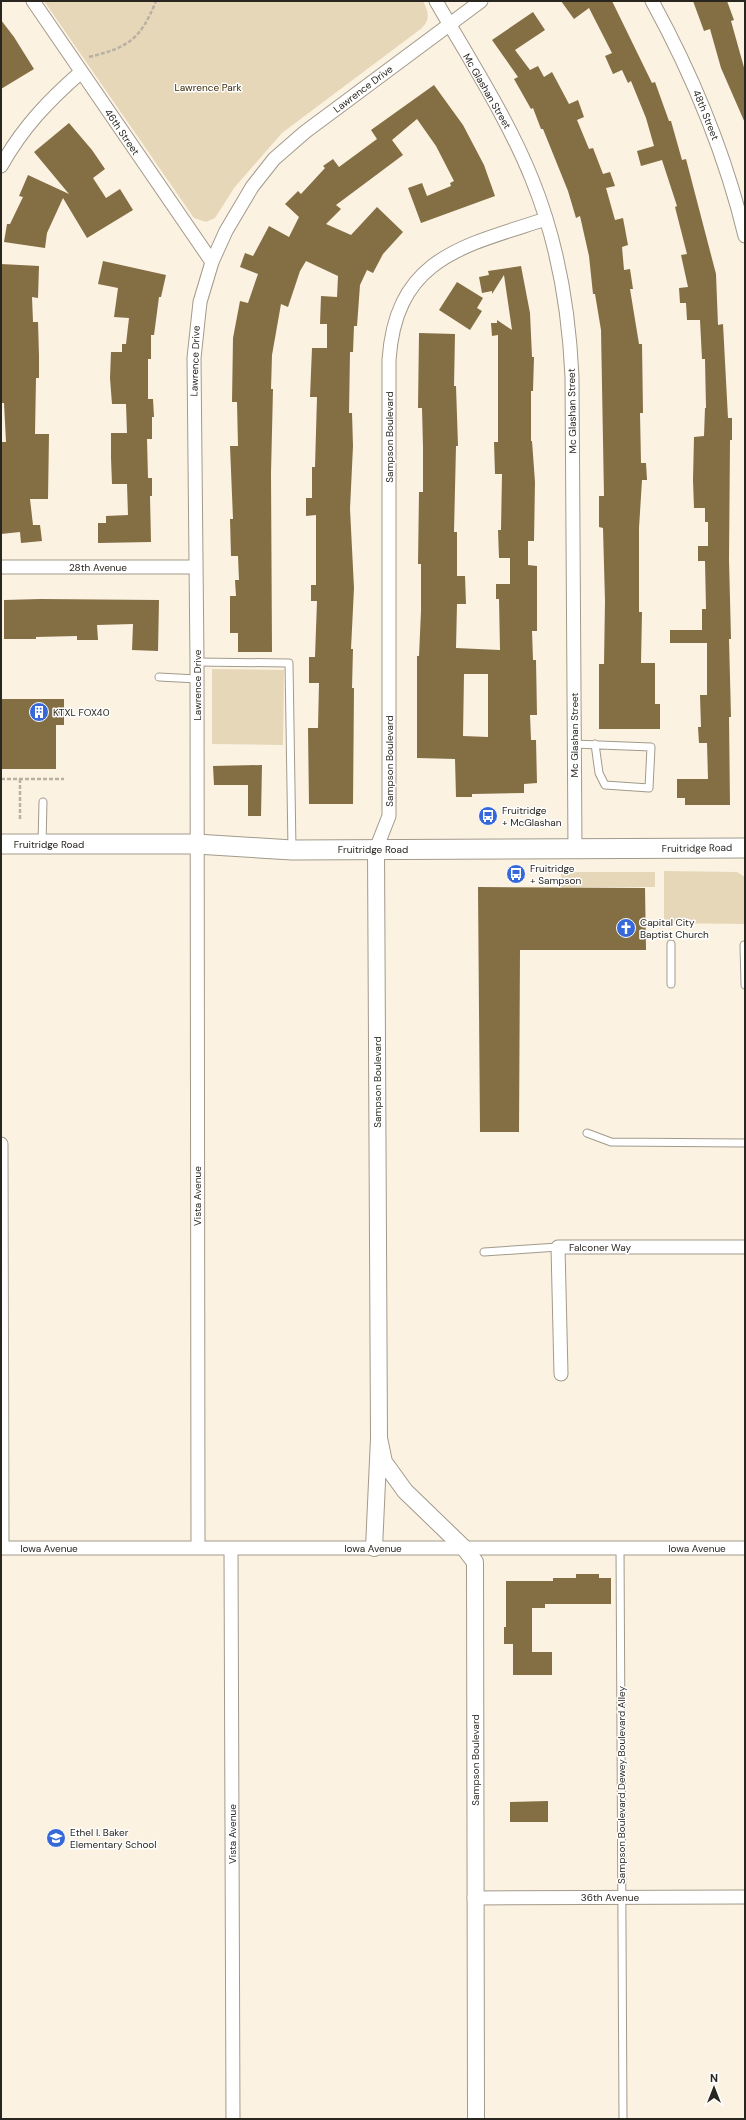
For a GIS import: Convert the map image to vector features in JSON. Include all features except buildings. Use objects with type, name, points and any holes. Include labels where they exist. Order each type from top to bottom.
[{"type":"main road","name":"Fruitridge Road","points":[[1,844],[196,844],[292,850],[575,850],[745,848]]},
{"type":"street","name":"46th Street","points":[[33,1],[212,262]]},
{"type":"street","name":"Mc Glashan Street","points":[[436,1],[512,134],[532,179],[546,219],[559,264],[570,339],[575,850]]},
{"type":"street","name":"Lawrence Drive","points":[[196,844],[197,662],[194,338],[200,302],[212,262],[233,217],[252,187],[274,159],[305,132],[481,1]]},
{"type":"street","name":"48th Street","points":[[652,1],[674,42],[699,96],[721,152],[745,236]]},
{"type":"street","points":[[1,166],[30,122],[50,100],[81,72]]},
{"type":"street","name":"Sampson Boulevard","points":[[374,1548],[379,1438],[376,849],[389,816],[389,360],[395,322],[412,288],[426,271],[442,258],[461,248],[546,219]]},
{"type":"street","name":"28th Avenue","points":[[1,567],[196,567]]},
{"type":"street","name":"Vista Avenue","points":[[196,844],[198,1546]]},
{"type":"street","points":[[1,1144],[1,1548]]},
{"type":"street","name":"Falconer Way","points":[[561,1374],[558,1247],[745,1246]]},
{"type":"street","name":"Sampson Boulevard","points":[[379,1438],[384,1462],[405,1490],[465,1549],[475,1562],[474,1898],[476,2119]]},
{"type":"street","name":"Iowa Avenue","points":[[1,1548],[198,1546],[231,1549],[465,1549],[620,1547],[745,1548]]},
{"type":"street","name":"Vista Avenue","points":[[231,1549],[234,2119]]},
{"type":"street","name":"36th Avenue","points":[[474,1898],[745,1897]]},
{"type":"lane","points":[[197,662],[289,663],[292,850]]},
{"type":"lane","points":[[159,677],[197,679]]},
{"type":"lane","points":[[574,744],[595,744],[651,747],[649,788],[605,785],[599,773],[595,744]]},
{"type":"lane","points":[[42,844],[43,802]]},
{"type":"lane","points":[[671,944],[671,984]]},
{"type":"lane","points":[[744,945],[745,985]]},
{"type":"lane","points":[[587,1133],[611,1142],[745,1142]]},
{"type":"lane","points":[[484,1252],[558,1247]]},
{"type":"lane","name":"Sampson Boulevard Dewey Boulevard Alley","points":[[620,1547],[623,2119]]},
{"type":"path","points":[[86,58],[120,48],[134,40],[149,17],[156,1]]},
{"type":"path","points":[[1,779],[64,779]]},
{"type":"path","points":[[20,779],[20,819]]},
{"type":"green space","name":"Lawrence Park","points":[[44,1],[423,1],[428,18],[422,28],[282,133],[234,188],[215,218],[206,222],[194,218]]},
{"type":"green space","points":[[212,669],[284,670],[283,745],[212,744]]},
{"type":"green space","points":[[664,871],[737,872],[745,877],[745,924],[664,923]]},
{"type":"green space","points":[[561,872],[655,872],[655,887],[561,887]]},
{"type":"place","name":"KTXL FOX40","points":[[39,712]]},
{"type":"place","name":"Fruitridge + McGlashan","points":[[488,816]]},
{"type":"place","name":"Fruitridge + Sampson","points":[[516,874]]},
{"type":"place","name":"Capital City Baptist Church","points":[[626,928]]},
{"type":"place","name":"Ethel I. Baker Elementary School","points":[[56,1838]]}]
